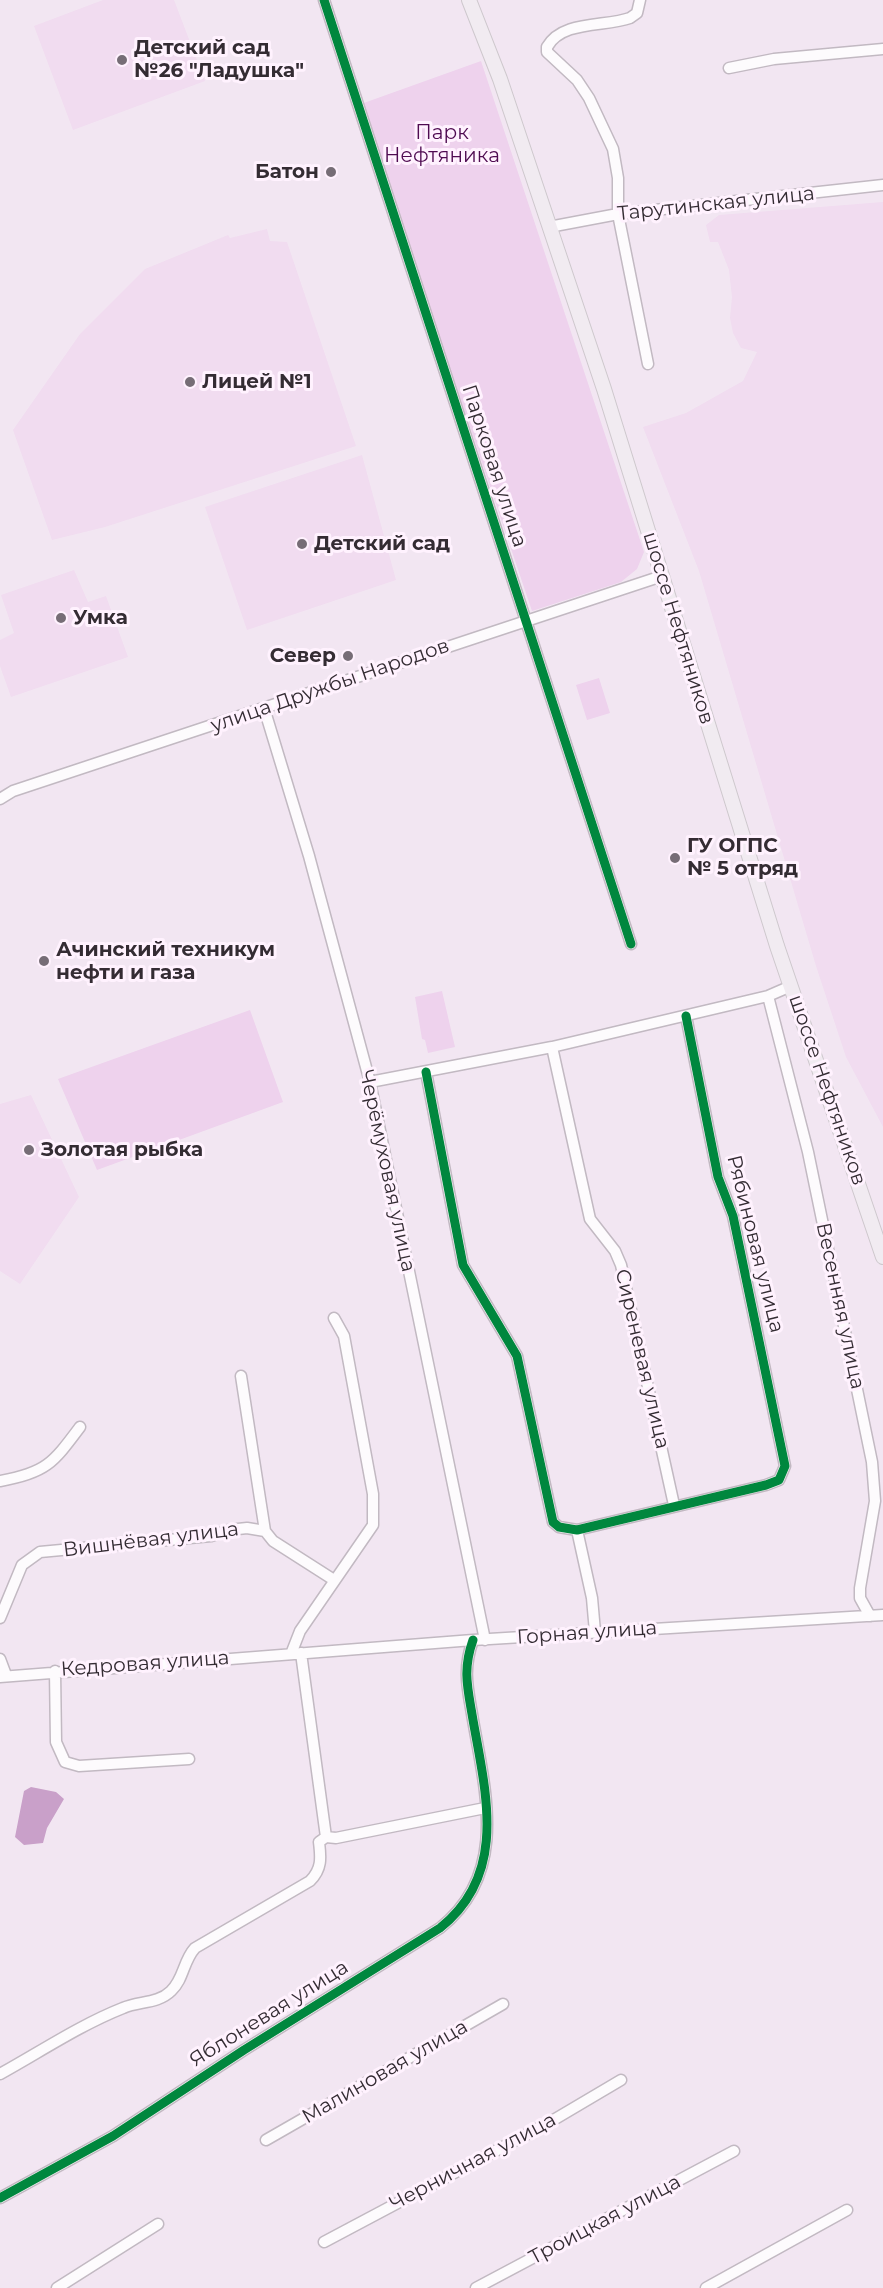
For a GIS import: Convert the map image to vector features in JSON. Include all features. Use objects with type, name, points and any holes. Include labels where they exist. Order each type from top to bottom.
[{"type":"main road","name":"шоссе Нефтяников","points":[[469,0],[500,79],[549,227],[792,986],[883,1257]]},
{"type":"street","name":"Парковая улица","points":[[324,0],[631,944]]},
{"type":"street","points":[[640,0],[637,13],[630,18],[570,30],[555,37],[547,47],[547,52],[577,80],[598,114],[613,149],[618,178],[618,214],[648,364]]},
{"type":"street","points":[[729,68],[774,59],[883,49]]},
{"type":"street","name":"Тарутинская улица","points":[[549,227],[618,214],[883,185]]},
{"type":"street","name":"улица Дружбы Народов","points":[[0,799],[13,791],[662,576]]},
{"type":"street","name":"Черёмуховая улица","points":[[264,708],[309,855],[370,1082],[485,1640]]},
{"type":"street","points":[[370,1082],[552,1047],[768,996],[792,986]]},
{"type":"street","name":"Весенняя улица","points":[[768,996],[808,1152],[872,1462],[875,1501],[860,1588],[860,1598],[870,1616]]},
{"type":"street","name":"Рябиновая улица","points":[[674,1505],[766,1485],[779,1480],[783,1473],[785,1460],[733,1216],[718,1177],[686,1016]]},
{"type":"street","name":"Сиреневая улица","points":[[552,1047],[590,1219],[615,1251],[621,1265],[674,1505]]},
{"type":"street","points":[[426,1072],[464,1265],[517,1356],[550,1515],[559,1527],[577,1530],[674,1505]]},
{"type":"street","points":[[326,1837],[296,1653],[300,1631],[373,1524],[375,1510],[344,1336],[334,1318]]},
{"type":"street","points":[[241,1376],[265,1531]]},
{"type":"street","points":[[0,1481],[42,1470],[80,1427]]},
{"type":"street","name":"Вишнёвая улица","points":[[0,1618],[27,1560],[40,1552],[211,1536],[229,1530],[248,1528],[265,1531],[273,1541],[334,1580]]},
{"type":"street","points":[[577,1530],[592,1598],[595,1632]]},
{"type":"street","name":"Горная улица","points":[[296,1653],[883,1615]]},
{"type":"street","points":[[0,2074],[125,2007],[153,2001],[169,1993],[181,1980],[185,1962],[195,1948],[310,1881],[318,1873],[320,1865],[319,1842],[326,1837],[336,1838],[485,1808],[465,1673],[473,1640]]},
{"type":"street","name":"Кедровая улица","points":[[3,1676],[296,1653]]},
{"type":"street","points":[[0,1659],[3,1676]]},
{"type":"street","points":[[56,1671],[56,1742],[65,1762],[79,1766],[189,1759]]},
{"type":"street","name":"Яблоневая улица","points":[[0,2198],[113,2136],[452,1918],[467,1899],[482,1870],[487,1844],[485,1808]]},
{"type":"street","name":"Малиновая улица","points":[[266,2140],[503,2004]]},
{"type":"street","name":"Черничная улица","points":[[324,2242],[550,2122],[621,2080]]},
{"type":"street","name":"Троицкая улица","points":[[476,2288],[734,2151]]},
{"type":"street","points":[[706,2288],[847,2210]]},
{"type":"street","points":[[57,2288],[158,2224]]},
{"type":"shaded area","name":"Детский сад №26 \"Ладушка\"","points":[[103,0],[174,0],[205,81],[73,130],[34,26]]},
{"type":"shaded area","points":[[883,202],[883,1127],[846,1057],[816,966],[699,571],[643,427],[686,413],[743,381],[757,352],[741,348],[733,333],[730,318],[732,297],[729,270],[718,242],[710,242],[706,225],[719,215]]},
{"type":"shaded area","name":"Лицей №1","points":[[267,229],[270,241],[287,242],[356,446],[105,527],[52,540],[13,430],[80,334],[145,269],[228,235],[230,238]]},
{"type":"shaded area","name":"Детский сад","points":[[362,455],[396,580],[247,630],[205,507]]},
{"type":"shaded area","name":"Умка","points":[[74,570],[88,602],[106,596],[128,657],[11,697],[0,666],[0,640],[14,633],[1,595]]},
{"type":"shaded area","name":"Золотая рыбка","points":[[31,1095],[79,1197],[20,1284],[0,1271],[0,1104]]},
{"type":"shaded area","points":[[31,1787],[56,1792],[64,1799],[47,1828],[43,1843],[24,1845],[15,1837],[24,1791]]},
{"type":"green space","name":"Парк Нефтяника","points":[[481,61],[644,552],[637,569],[621,582],[532,611],[361,104]]},
{"type":"green space","points":[[599,678],[610,713],[587,720],[576,685]]},
{"type":"green space","points":[[442,991],[455,1047],[428,1053],[425,1040],[422,1039],[415,997]]},
{"type":"green space","points":[[250,1010],[283,1102],[97,1170],[58,1079]]},
{"type":"cycle path","points":[[324,0],[631,944]]},
{"type":"cycle path","points":[[426,1072],[463,1265],[517,1356],[553,1522],[559,1527],[577,1530],[766,1485],[779,1480],[785,1466],[733,1216],[718,1177],[686,1016]]},
{"type":"cycle path","points":[[0,2198],[113,2136],[244,2050],[440,1928],[461,1907],[476,1883],[484,1858],[487,1831],[483,1776],[467,1680],[468,1661],[473,1640]]},
{"type":"place","name":"Детский сад №26 \"Ладушка\"","points":[[122,60]]},
{"type":"place","name":"Батон","points":[[331,172]]},
{"type":"place","name":"Лицей №1","points":[[190,382]]},
{"type":"place","name":"Детский сад","points":[[302,544]]},
{"type":"place","name":"Умка","points":[[61,618]]},
{"type":"place","name":"Север","points":[[348,656]]},
{"type":"place","name":"ГУ ОГПС № 5 отряд","points":[[675,858]]},
{"type":"place","name":"Ачинский техникум нефти и газа","points":[[44,961]]},
{"type":"place","name":"Золотая рыбка","points":[[29,1150]]}]
